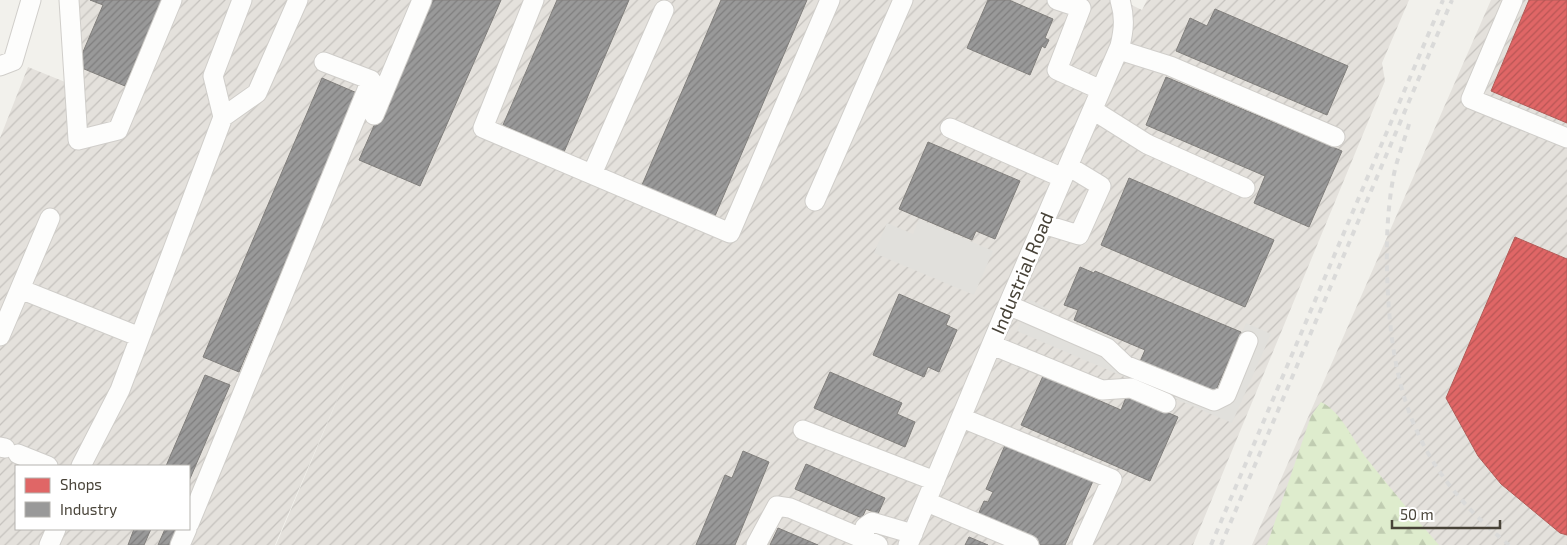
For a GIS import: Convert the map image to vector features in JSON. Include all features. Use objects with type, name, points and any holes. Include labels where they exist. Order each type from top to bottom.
[{"type":"street","points":[[0,66],[13,61],[31,0]]},
{"type":"street","points":[[68,0],[78,140],[118,130],[172,0]]},
{"type":"street","points":[[223,117],[213,76],[242,0]]},
{"type":"street","points":[[82,465],[120,390],[223,117],[257,93],[298,0]]},
{"type":"street","points":[[374,115],[422,0]]},
{"type":"street","points":[[534,0],[483,128],[730,233],[830,0]]},
{"type":"street","points":[[815,200],[902,0]]},
{"type":"street","points":[[1057,0],[1081,8],[1057,70],[1101,90]]},
{"type":"street","name":"Industrial Road","points":[[911,540],[1008,306],[1119,50],[1124,30],[1124,13],[1120,0]]},
{"type":"street","points":[[1513,0],[1471,99],[1567,138]]},
{"type":"street","points":[[592,174],[664,10]]},
{"type":"street","points":[[1119,50],[1170,66],[1334,137]]},
{"type":"street","points":[[190,522],[371,80],[324,62]]},
{"type":"street","points":[[1093,110],[1147,144],[1244,188]]},
{"type":"street","points":[[950,128],[1101,186],[1079,235],[1043,224]]},
{"type":"street","points":[[0,336],[50,218]]},
{"type":"street","points":[[20,289],[140,337]]},
{"type":"street","points":[[1008,306],[1107,348],[1125,364],[1214,401],[1226,395],[1248,341]]},
{"type":"street","points":[[992,345],[1102,390],[1131,388],[1166,403]]},
{"type":"street","points":[[962,418],[1112,479],[1082,545]]},
{"type":"street","points":[[803,430],[935,481]]},
{"type":"street","points":[[8,450],[46,465]]},
{"type":"street","points":[[927,502],[1029,545]]},
{"type":"street","points":[[756,545],[776,506],[790,508],[871,542]]},
{"type":"street","points":[[871,542],[865,527],[872,522],[911,540]]},
{"type":"street","points":[[49,545],[56,530]]},
{"type":"street","points":[[180,545],[187,530]]},
{"type":"shaded area","points":[[65,0],[1121,0],[1142,10],[1147,0],[1409,0],[1382,63],[1385,81],[1193,545],[276,545],[354,360],[275,545],[0,545],[0,138],[28,67],[70,84]]},
{"type":"shaded area","points":[[1491,0],[1567,0],[1567,545],[1252,545]]},
{"type":"shaded area","points":[[919,219],[993,251],[974,295],[874,253],[887,223],[913,234]]},
{"type":"shaded area","points":[[1031,300],[1050,310],[1049,313],[1115,338],[1110,349],[1214,395],[1246,323],[1271,334],[1232,423],[1017,331]]},
{"type":"green space","points":[[1321,402],[1341,420],[1367,459],[1439,545],[1267,545],[1311,416]]},
{"type":"building: Shops","points":[[1529,0],[1567,0],[1567,123],[1491,91]]},
{"type":"building: Shops","points":[[1515,237],[1567,259],[1567,535],[1560,533],[1501,484],[1478,456],[1446,398]]},
{"type":"building: Industry","points":[[90,0],[162,0],[125,86],[77,66],[103,5]]},
{"type":"building: Industry","points":[[429,0],[501,0],[420,186],[359,160]]},
{"type":"building: Industry","points":[[557,0],[629,0],[564,152],[503,125]]},
{"type":"building: Industry","points":[[721,0],[807,0],[715,216],[642,185]]},
{"type":"building: Industry","points":[[988,0],[1009,0],[1053,19],[1045,38],[1049,40],[1045,48],[1042,46],[1030,75],[967,48]]},
{"type":"building: Industry","points":[[1215,9],[1348,66],[1327,115],[1176,51],[1190,18],[1207,26]]},
{"type":"building: Industry","points":[[1166,77],[1342,151],[1309,227],[1254,203],[1265,176],[1146,125]]},
{"type":"building: Industry","points":[[322,78],[357,93],[239,372],[203,357]]},
{"type":"building: Industry","points":[[928,142],[1020,181],[995,239],[976,231],[972,240],[899,209]]},
{"type":"building: Industry","points":[[1129,178],[1274,240],[1245,307],[1101,245]]},
{"type":"building: Industry","points":[[1080,267],[1094,273],[1095,271],[1241,332],[1214,395],[1139,364],[1145,350],[1074,320],[1078,310],[1064,305]]},
{"type":"building: Industry","points":[[899,294],[950,316],[946,325],[957,330],[939,372],[928,367],[924,377],[873,355]]},
{"type":"building: Industry","points":[[830,372],[902,403],[897,414],[915,422],[905,447],[814,408]]},
{"type":"building: Industry","points":[[205,375],[230,385],[190,479],[190,465],[166,465]]},
{"type":"building: Industry","points":[[1043,376],[1121,410],[1127,395],[1178,417],[1150,481],[1021,425]]},
{"type":"building: Industry","points":[[1006,443],[1093,481],[1065,545],[1042,545],[977,517],[984,501],[988,502],[993,492],[986,489]]},
{"type":"building: Industry","points":[[743,451],[769,462],[735,545],[696,545],[725,475],[732,478]]},
{"type":"building: Industry","points":[[806,464],[885,498],[878,514],[866,509],[862,518],[795,489]]},
{"type":"building: Industry","points":[[778,528],[818,545],[770,545]]},
{"type":"building: Industry","points":[[134,530],[151,530],[144,545],[128,545]]},
{"type":"building: Industry","points":[[165,530],[178,530],[171,545],[158,545]]},
{"type":"building: Industry","points":[[969,537],[988,545],[965,545]]},
{"type":"railway","points":[[1211,545],[1443,0]]},
{"type":"railway","points":[[1221,545],[1452,0]]},
{"type":"railway","points":[[1409,124],[1393,179],[1387,237],[1388,295],[1391,334],[1397,370],[1406,404],[1419,435],[1435,464],[1455,492],[1479,519],[1509,545]]}]
